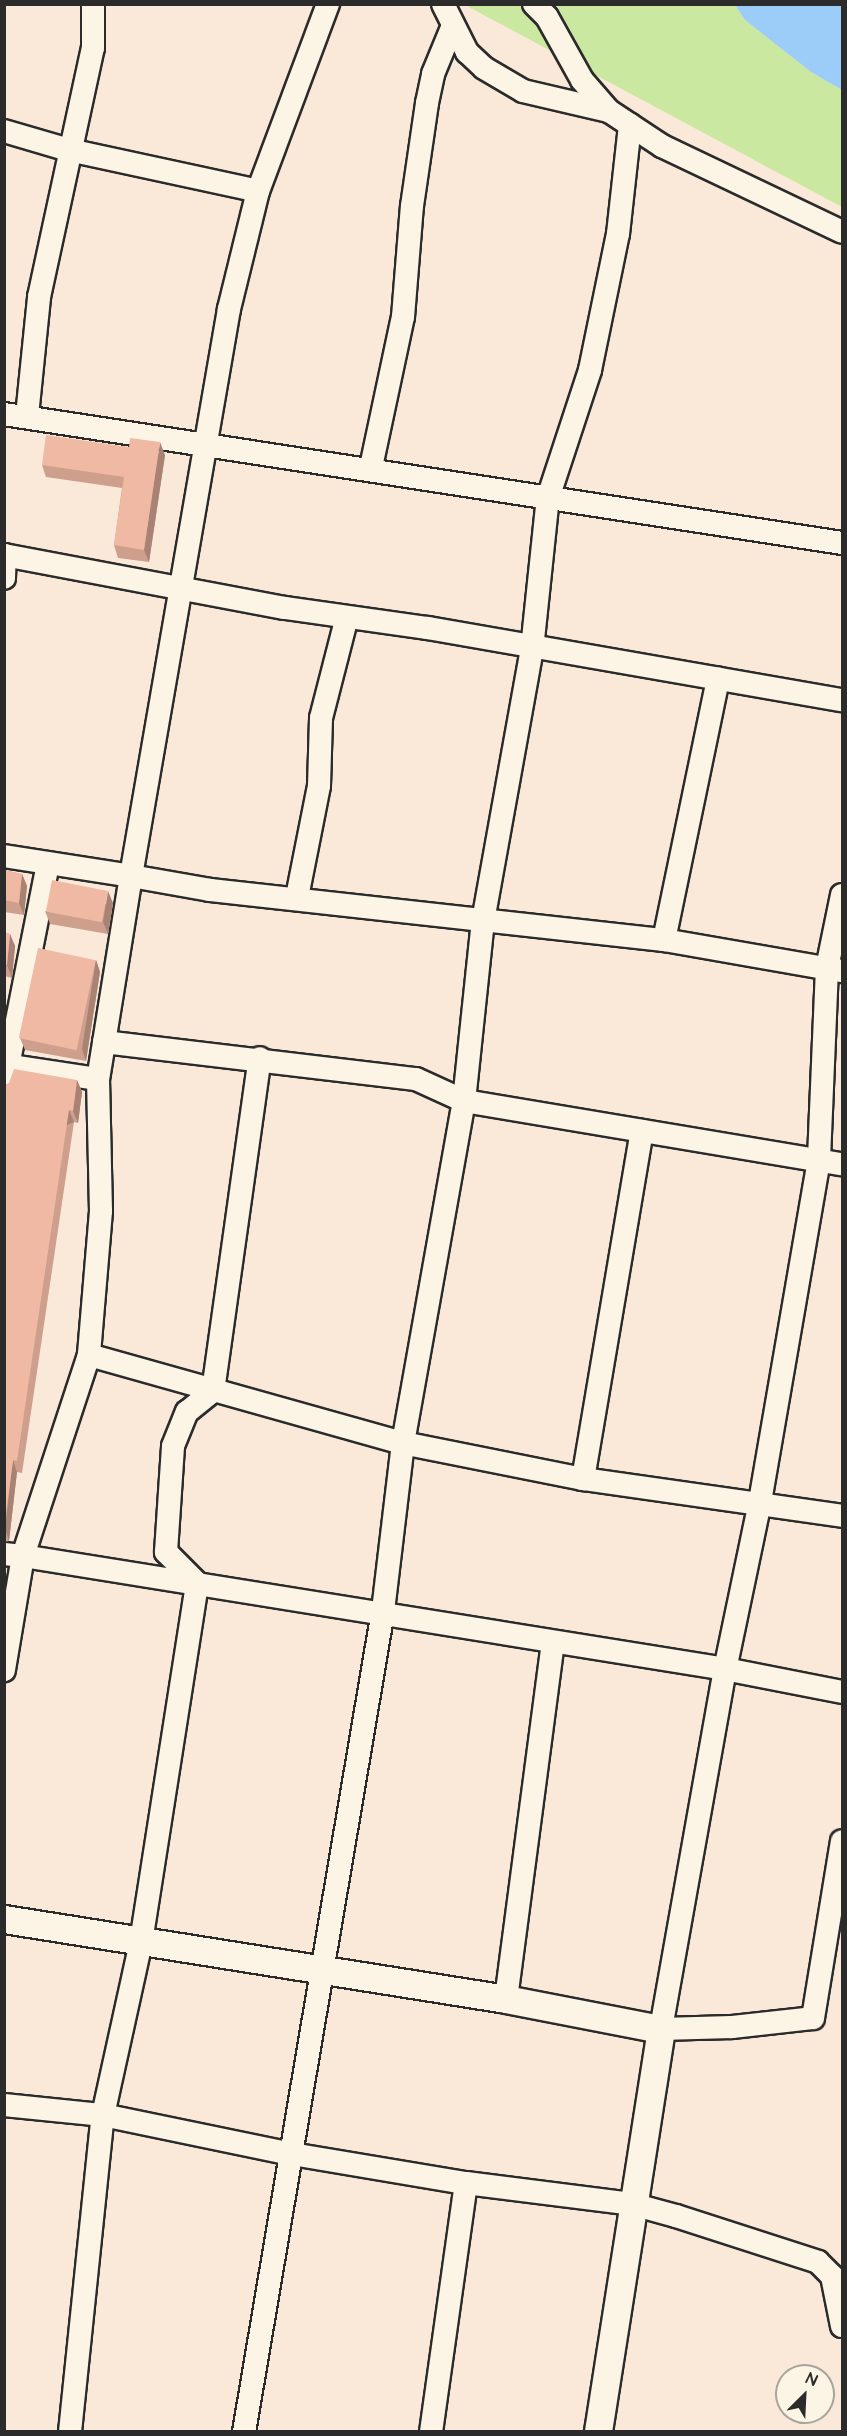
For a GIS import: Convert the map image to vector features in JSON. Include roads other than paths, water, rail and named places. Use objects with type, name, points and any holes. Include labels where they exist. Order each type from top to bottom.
[{"type":"street","points":[[93,4],[93,48],[69,150],[16,415],[371,467],[548,498],[843,543]]},
{"type":"street","points":[[4,1670],[14,1555],[89,1355],[101,1211],[98,1079],[204,443],[229,309],[258,190],[328,4]]},
{"type":"street","points":[[443,4],[452,28],[467,51],[484,68],[523,91],[609,111]]},
{"type":"street","points":[[534,4],[547,17],[582,80],[609,111],[662,146],[843,232]]},
{"type":"street","points":[[371,467],[403,318],[412,206],[433,74],[452,28]]},
{"type":"street","points":[[244,2432],[382,1611],[403,1443],[464,1101],[483,921],[532,649],[548,498],[590,370],[618,234],[630,125]]},
{"type":"street","points":[[4,131],[69,150],[258,190]]},
{"type":"street","points":[[4,578],[5,555],[347,617],[843,700]]},
{"type":"street","points":[[297,897],[319,786],[321,718],[347,617]]},
{"type":"street","points":[[664,940],[718,679]]},
{"type":"street","points":[[4,856],[210,890],[297,897],[483,921],[664,940],[835,970]]},
{"type":"street","points":[[48,863],[6,1072],[98,1079]]},
{"type":"street","points":[[598,2432],[661,2030],[725,1669],[760,1502],[819,1160],[843,895]]},
{"type":"street","points":[[104,1042],[260,1058],[416,1078],[464,1101],[843,1164]]},
{"type":"street","points":[[197,1583],[166,1552],[166,1521],[173,1446],[187,1412],[213,1391],[260,1058]]},
{"type":"street","points":[[583,1479],[642,1131]]},
{"type":"street","points":[[89,1355],[403,1443],[583,1479],[760,1502],[843,1516]]},
{"type":"street","points":[[14,1555],[382,1611],[553,1642],[725,1669],[843,1692]]},
{"type":"street","points":[[70,2432],[102,2115],[141,1942],[197,1583]]},
{"type":"street","points":[[506,1999],[553,1642]]},
{"type":"street","points":[[4,1919],[506,1999],[661,2030],[732,2028],[773,2020],[813,2018],[843,1841]]},
{"type":"street","points":[[4,2105],[102,2115],[292,2154],[466,2183],[632,2204],[731,2231],[818,2262],[832,2276],[843,2326]]},
{"type":"street","points":[[431,2432],[466,2183]]},
{"type":"water","points":[[735,5],[842,5],[842,90],[811,72],[745,20]]}]
